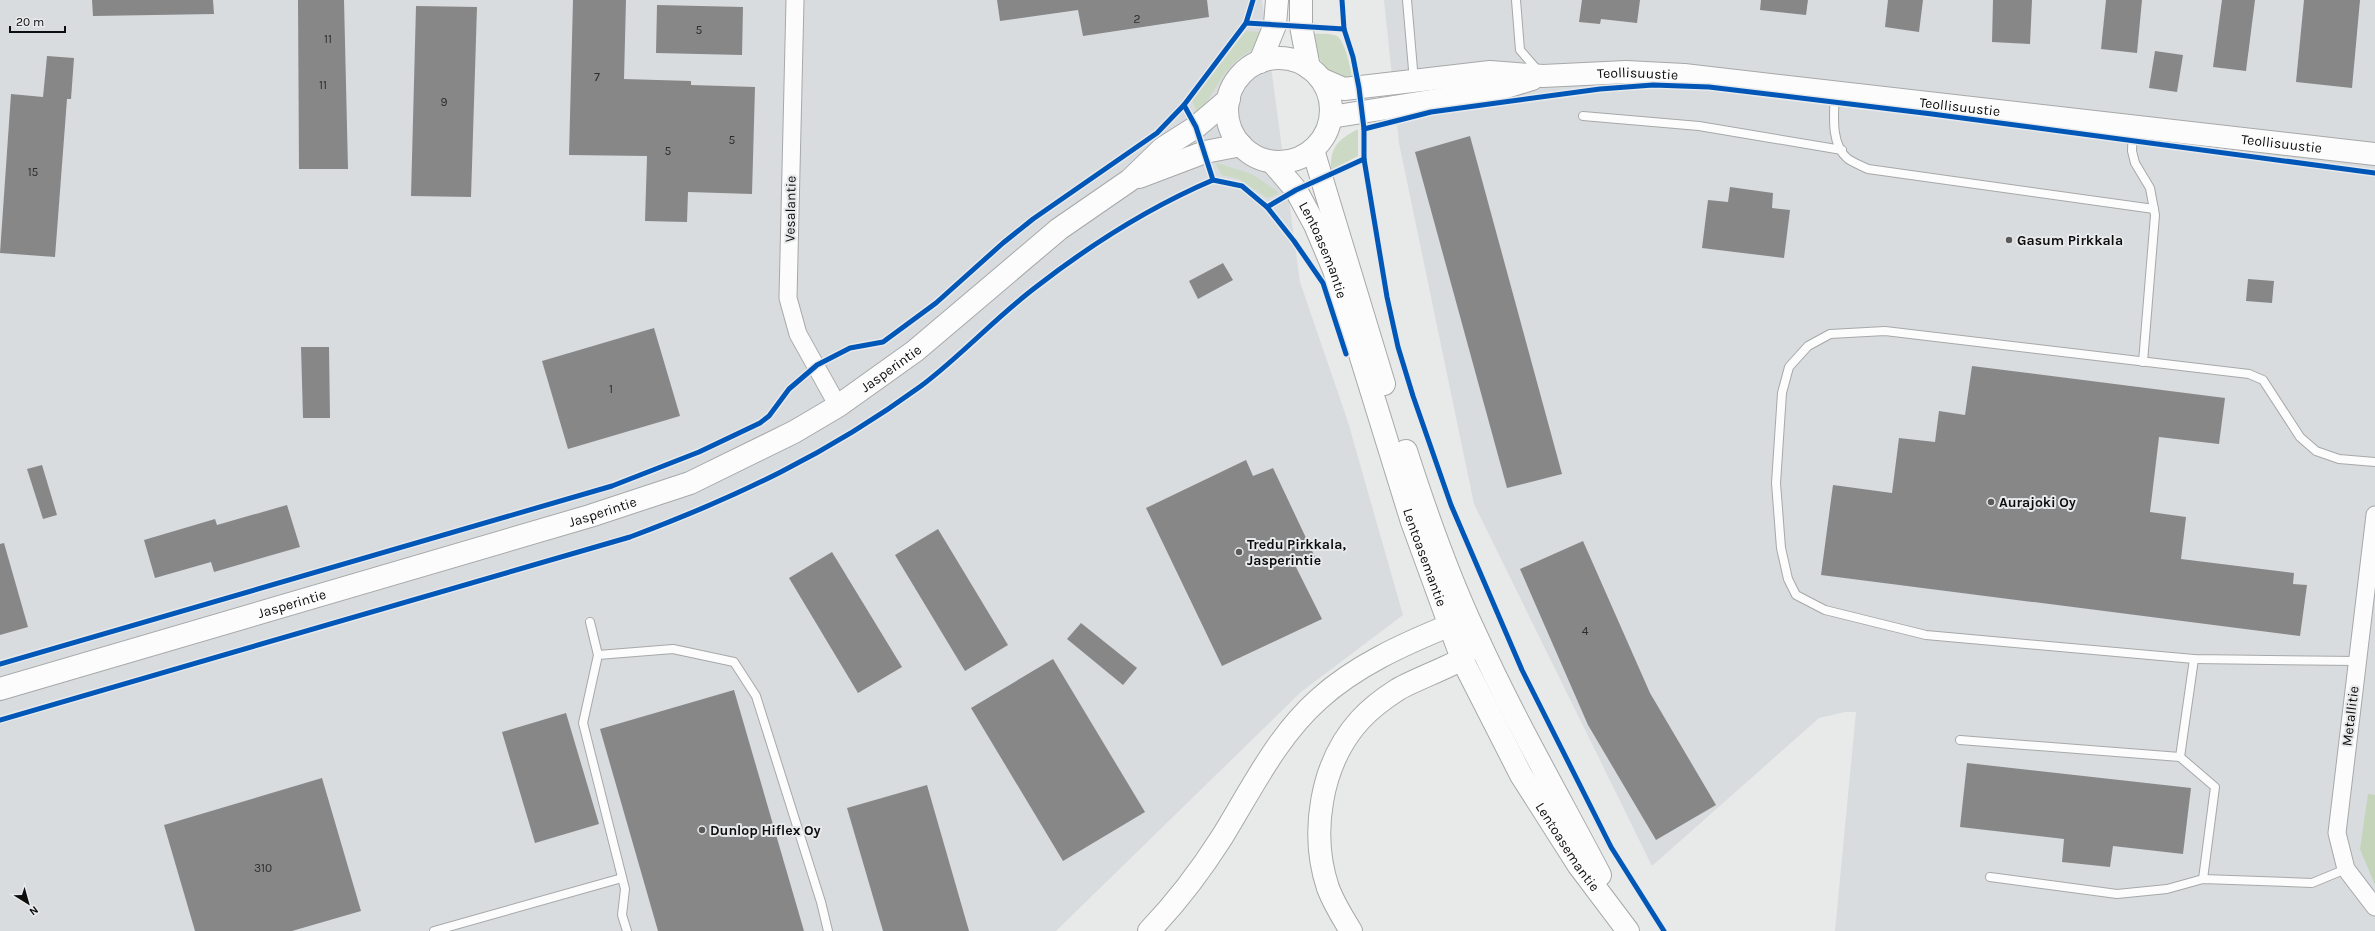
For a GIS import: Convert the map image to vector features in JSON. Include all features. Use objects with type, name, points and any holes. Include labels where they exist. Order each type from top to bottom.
[{"type":"main road","points":[[1260,62],[1275,24],[1277,0]]},
{"type":"main road","points":[[1301,0],[1301,26],[1315,73],[1331,103],[1331,117],[1322,141],[1313,150],[1300,158],[1287,162],[1272,162],[1250,153],[1241,145],[1232,131],[1228,115],[1229,99],[1234,85],[1244,73],[1260,62],[1277,58],[1294,60],[1315,73]]},
{"type":"main road","name":"Teollisuustie","points":[[1315,73],[1344,89],[1490,72],[1543,76],[1626,72],[1684,75],[2375,154]]},
{"type":"main road","name":"Teollisuustie","points":[[1331,117],[1493,91],[1543,76]]},
{"type":"main road","name":"Jasperintie","points":[[0,689],[582,518],[690,483],[794,432],[838,406],[916,351],[1059,229],[1130,180],[1163,148],[1196,126],[1229,99]]},
{"type":"main road","name":"Jasperintie","points":[[1130,180],[1205,152],[1241,145]]},
{"type":"main road","name":"Lentoasemantie","points":[[1313,150],[1424,508],[1475,634],[1522,730],[1629,931]]},
{"type":"main road","name":"Lentoasemantie","points":[[1272,162],[1296,190],[1315,225],[1334,270],[1412,522],[1448,626],[1462,659],[1521,775],[1579,866],[1629,931]]},
{"type":"main road","points":[[1149,931],[1193,878],[1221,839],[1261,772],[1295,724],[1319,698],[1361,668],[1407,644],[1448,626],[1475,634],[1462,659],[1413,681],[1375,705],[1359,721],[1342,743],[1331,767],[1324,789],[1321,812],[1319,840],[1321,863],[1329,889],[1352,931]]},
{"type":"street","name":"Vesalantie","points":[[795,0],[788,298],[798,334],[838,406]]},
{"type":"street","name":"Metallitie","points":[[2375,515],[2337,833],[2346,869],[2375,907]]},
{"type":"lane","points":[[1407,0],[1414,81]]},
{"type":"lane","points":[[1516,0],[1520,50],[1543,76]]},
{"type":"lane","points":[[1835,92],[1834,122],[1836,141],[1848,158],[1868,169],[2154,209]]},
{"type":"lane","points":[[1583,116],[1699,126],[1842,150]]},
{"type":"lane","points":[[2133,127],[2132,151],[2135,164],[2150,188],[2154,209],[2143,362]]},
{"type":"lane","points":[[2357,661],[2194,659],[1926,635],[1825,610],[1796,595],[1788,579],[1781,548],[1776,483],[1782,393],[1790,367],[1808,346],[1830,334],[1885,331],[2249,374],[2263,380],[2300,437],[2316,451],[2339,459],[2375,462]]},
{"type":"lane","points":[[590,622],[598,655],[583,723],[625,889],[622,915],[627,931]]},
{"type":"lane","points":[[598,655],[673,648],[734,662],[756,696],[821,902],[828,931]]},
{"type":"lane","points":[[2180,757],[2194,659]]},
{"type":"lane","points":[[1960,740],[2180,757],[2215,787],[2203,879]]},
{"type":"lane","points":[[1990,878],[2117,894],[2167,890],[2203,879],[2312,883],[2346,869]]},
{"type":"lane","points":[[434,931],[622,878]]},
{"type":"shaded area","points":[[0,0],[1262,0],[1300,282],[1348,422],[1403,615],[1301,692],[1056,931],[0,931]]},
{"type":"shaded area","points":[[1384,0],[2375,0],[2375,931],[1835,931],[1856,712],[1845,712],[1819,718],[1652,866],[1474,504],[1399,143]]},
{"type":"green space","points":[[1246,31],[1262,32],[1255,48],[1238,59],[1225,73],[1204,106],[1197,113],[1192,100]]},
{"type":"green space","points":[[1312,34],[1331,34],[1340,39],[1343,43],[1347,56],[1352,78],[1335,76],[1323,65],[1316,50]]},
{"type":"green space","points":[[1358,130],[1358,156],[1331,170],[1333,150],[1339,141]]},
{"type":"green space","points":[[1217,163],[1252,174],[1277,191],[1278,194],[1267,198],[1239,179],[1222,175],[1216,165]]},
{"type":"green space","points":[[2368,794],[2375,795],[2375,885],[2360,849]]},
{"type":"building","points":[[92,0],[213,0],[214,14],[93,16]]},
{"type":"building","points":[[298,0],[344,0],[348,169],[299,169]]},
{"type":"building","points":[[573,0],[626,0],[624,79],[691,81],[691,85],[755,87],[752,194],[688,192],[687,222],[645,221],[647,156],[569,155]]},
{"type":"building","points":[[997,0],[1207,0],[1209,17],[1083,36],[1078,10],[1000,21]]},
{"type":"building","points":[[1582,0],[1640,0],[1637,23],[1601,19],[1600,24],[1579,22]]},
{"type":"building","points":[[1761,0],[1808,0],[1806,15],[1760,10]]},
{"type":"building","points":[[1888,0],[1923,0],[1919,32],[1885,27]]},
{"type":"building","points":[[1993,0],[2032,0],[2030,44],[1992,42]]},
{"type":"building","points":[[2106,0],[2142,0],[2137,53],[2101,49]]},
{"type":"building","points":[[2222,0],[2255,0],[2246,71],[2213,67]]},
{"type":"building","points":[[2304,0],[2360,0],[2352,88],[2296,82]]},
{"type":"building","points":[[657,5],[743,7],[742,55],[656,53]]},
{"type":"building","points":[[416,6],[477,7],[471,197],[411,196]]},
{"type":"building","points":[[2155,51],[2183,55],[2177,92],[2149,88]]},
{"type":"building","points":[[47,56],[74,58],[71,99],[67,99],[55,257],[0,253],[11,94],[43,97]]},
{"type":"building","points":[[1470,136],[1562,474],[1507,488],[1415,152]]},
{"type":"building","points":[[1730,187],[1773,193],[1772,208],[1790,210],[1784,258],[1702,248],[1708,200],[1728,202]]},
{"type":"building","points":[[1223,263],[1233,280],[1198,299],[1189,281]]},
{"type":"building","points":[[2248,279],[2274,281],[2272,303],[2246,301]]},
{"type":"building","points":[[654,328],[680,416],[568,449],[542,361]]},
{"type":"building","points":[[301,347],[329,347],[330,418],[303,418]]},
{"type":"building","name":"Aurajoki Oy","points":[[1972,366],[2225,398],[2219,444],[2159,437],[2150,512],[2186,517],[2181,559],[2294,573],[2293,584],[2307,585],[2300,636],[1821,575],[1833,485],[1892,493],[1899,438],[1935,442],[1939,411],[1965,415]]},
{"type":"building","points":[[1246,460],[1253,476],[1273,468],[1315,557],[1296,567],[1322,619],[1222,666],[1146,508]]},
{"type":"building","points":[[42,465],[57,515],[43,519],[27,469]]},
{"type":"building","points":[[287,505],[300,547],[214,572],[211,562],[155,578],[144,540],[215,519],[217,525]]},
{"type":"building","points":[[938,529],[1008,645],[965,671],[895,555]]},
{"type":"building","points":[[1583,541],[1650,693],[1716,805],[1656,840],[1588,725],[1520,569]]},
{"type":"building","points":[[4,543],[28,627],[0,635],[0,544]]},
{"type":"building","points":[[832,552],[902,667],[858,693],[789,578]]},
{"type":"building","points":[[1081,623],[1137,668],[1123,685],[1067,639]]},
{"type":"building","points":[[1053,659],[1145,812],[1063,861],[971,708]]},
{"type":"building","name":"Dunlop Hiflex Oy","points":[[734,690],[804,931],[658,931],[600,729]]},
{"type":"building","points":[[566,713],[599,824],[535,843],[502,732]]},
{"type":"building","points":[[1967,763],[2191,788],[2183,854],[2113,846],[2110,867],[2062,862],[2064,839],[1960,827]]},
{"type":"building","points":[[322,778],[361,911],[292,931],[195,931],[164,825]]},
{"type":"building","points":[[927,785],[969,931],[883,931],[847,808]]},
{"type":"cycle path","points":[[1253,0],[1246,23],[1184,105],[1196,127],[1213,180],[1242,186],[1267,207],[1294,241],[1323,283],[1346,354]]},
{"type":"cycle path","points":[[1342,0],[1344,29],[1353,57],[1359,88],[1364,129],[1364,159],[1387,297],[1398,347],[1413,396],[1451,505],[1522,670],[1611,847],[1664,931]]},
{"type":"cycle path","points":[[1246,23],[1344,29]]},
{"type":"cycle path","points":[[1364,129],[1431,112],[1600,89],[1653,85],[1709,87],[1932,114],[2375,173]]},
{"type":"cycle path","points":[[0,664],[612,486],[699,452],[760,423],[769,416],[789,389],[817,365],[850,348],[883,342],[936,303],[1003,243],[1033,219],[1157,133],[1184,105]]},
{"type":"cycle path","points":[[1267,207],[1296,190],[1364,159]]},
{"type":"cycle path","points":[[0,720],[630,537],[745,490],[851,433],[921,386],[1006,311],[1057,271],[1099,242],[1166,202],[1213,180]]},
{"type":"place","name":"Gasum Pirkkala","points":[[2009,240]]},
{"type":"place","name":"Aurajoki Oy","points":[[1991,502]]},
{"type":"place","name":"Tredu Pirkkala, Jasperintie","points":[[1239,552]]},
{"type":"place","name":"Dunlop Hiflex Oy","points":[[702,830]]}]
